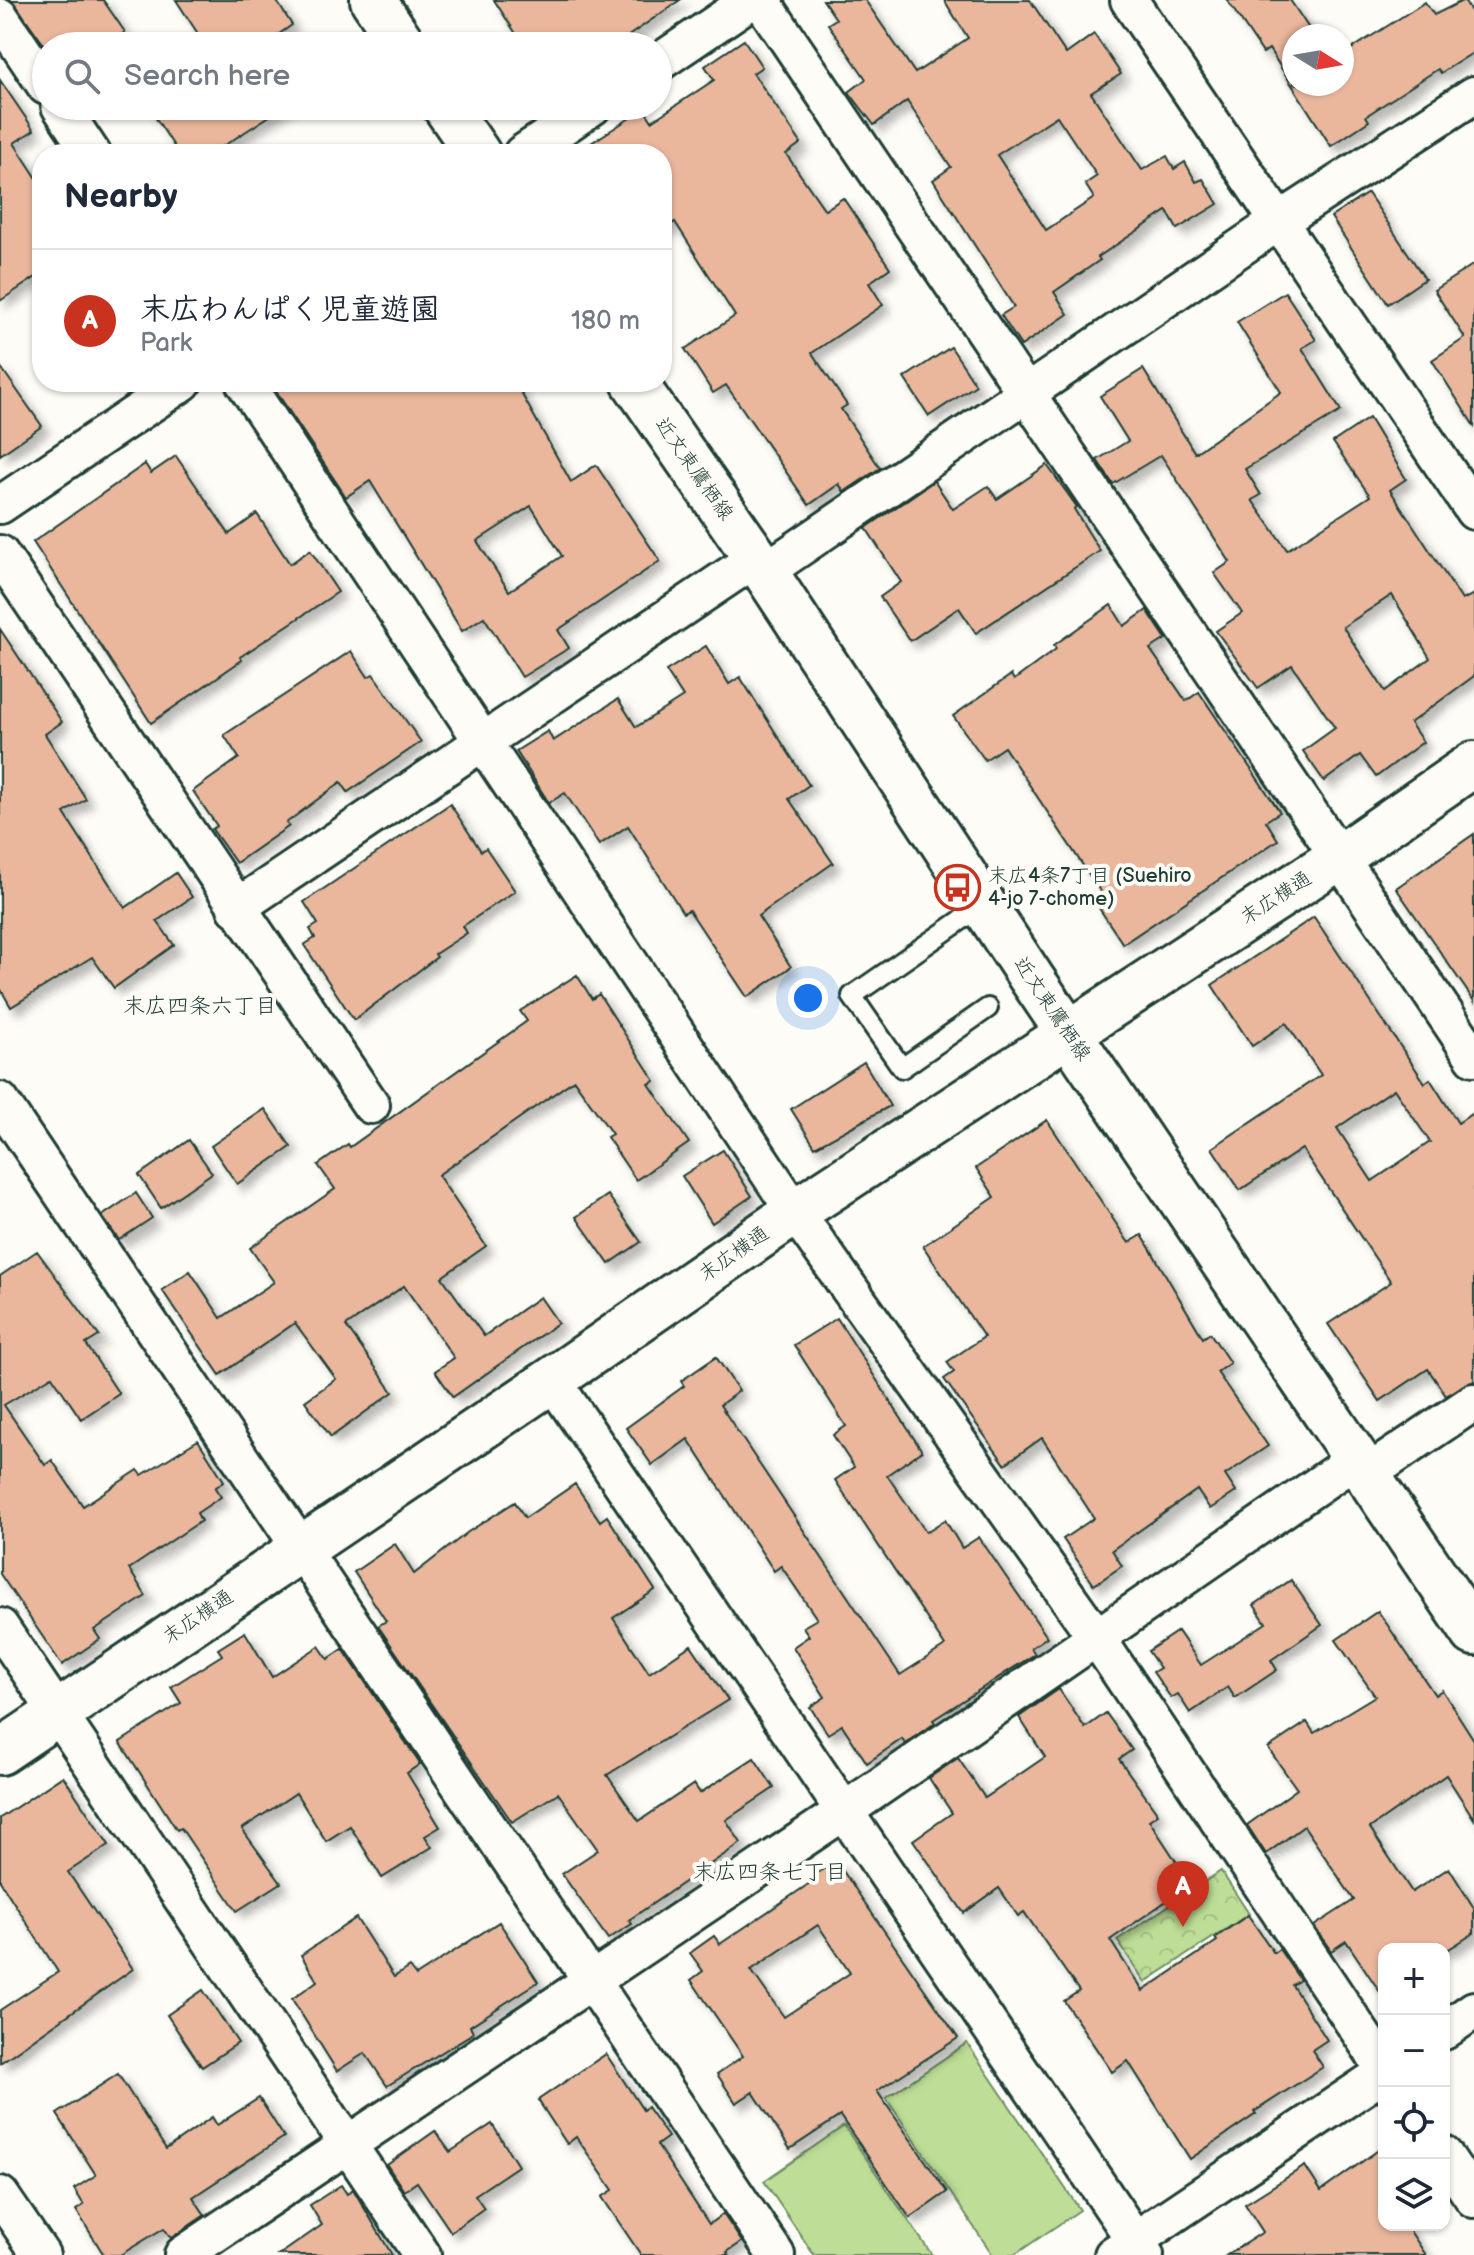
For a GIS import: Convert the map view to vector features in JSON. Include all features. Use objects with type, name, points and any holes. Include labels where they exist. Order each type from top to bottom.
[{"type":"street","points":[[373,0],[395,32]]},
{"type":"street","points":[[672,54],[751,0]]},
{"type":"street","points":[[761,0],[1474,1057]]},
{"type":"street","points":[[1129,0],[1474,511]]},
{"type":"street","points":[[0,17],[32,65]]},
{"type":"street","points":[[236,908],[483,743],[1028,394],[1278,222],[1474,95]]},
{"type":"street","points":[[69,120],[85,144]]},
{"type":"street","points":[[455,120],[471,144]]},
{"type":"street","points":[[537,144],[572,120]]},
{"type":"street","points":[[0,505],[168,392]]},
{"type":"street","points":[[251,392],[795,1212],[1097,1638],[1378,2061]]},
{"type":"street","name":"近文東鷹栖線","points":[[641,392],[760,565],[1068,1033],[1474,1633]]},
{"type":"street","points":[[0,554],[371,1105]]},
{"type":"street","name":"末広横通","points":[[0,1752],[552,1380],[795,1212],[1341,856],[1474,764]]},
{"type":"street","points":[[1,1105],[302,1546],[776,2255]]},
{"type":"street","points":[[552,1380],[843,1812],[1131,2250],[1378,2074]]},
{"type":"street","points":[[183,2255],[1097,1638],[1361,1466],[1474,1402]]},
{"type":"street","points":[[0,1627],[422,2255]]},
{"type":"street","points":[[1450,2027],[1474,2010]]},
{"type":"street","points":[[1447,2159],[1474,2199]]},
{"type":"street","points":[[0,2195],[41,2255]]},
{"type":"lane","points":[[983,905],[852,996],[902,1068],[988,1008]]},
{"type":"green space","points":[[1221,1871],[1249,1914],[1145,1982],[1117,1940]]},
{"type":"green space","points":[[967,2043],[1080,2210],[1014,2255],[993,2255],[886,2098]]},
{"type":"green space","points":[[844,2126],[932,2255],[814,2255],[764,2181]]},
{"type":"building","points":[[12,0],[103,0],[125,32],[35,32]]},
{"type":"building","points":[[176,0],[276,0],[292,25],[282,32],[197,32]]},
{"type":"building","points":[[494,0],[680,0],[634,32],[515,32]]},
{"type":"building","points":[[823,0],[865,0],[915,73],[968,38],[944,0],[1030,0],[1066,54],[1094,34],[1121,74],[1091,93],[1142,170],[1167,156],[1174,169],[1185,162],[1196,182],[1203,179],[1218,204],[1177,229],[1167,211],[1098,257],[1100,260],[1054,292],[1068,314],[1021,346],[1001,315],[1014,307],[933,180],[951,167],[907,101],[874,125],[849,92],[866,79],[828,24],[836,19]],"holes":[[[1057,116],[1097,176],[1085,184],[1094,198],[1046,230],[997,155]]]},
{"type":"building","points":[[1227,0],[1290,0],[1306,24],[1282,24],[1282,69],[1269,49],[1263,53]]},
{"type":"building","points":[[1464,0],[1474,16],[1474,52],[1441,73],[1438,69],[1366,116],[1369,121],[1331,146],[1299,96],[1354,96],[1354,47],[1425,2],[1434,15]]},
{"type":"building","points":[[744,40],[762,67],[753,73],[801,143],[786,154],[825,210],[843,198],[890,268],[869,283],[883,305],[812,353],[847,405],[841,409],[880,468],[844,492],[839,484],[809,505],[726,385],[713,393],[685,349],[735,316],[675,222],[672,224],[672,144],[590,144],[627,120],[672,120],[672,108],[714,80],[705,66]]},
{"type":"building","points":[[0,80],[34,130],[14,143],[32,171],[32,280],[0,301]]},
{"type":"building","points":[[157,120],[263,120],[226,144],[173,144]]},
{"type":"building","points":[[1368,193],[1425,279],[1388,304],[1331,217]]},
{"type":"building","points":[[1474,264],[1474,426],[1432,360],[1465,338],[1434,290]]},
{"type":"building","points":[[1285,292],[1316,340],[1302,348],[1341,411],[1245,469],[1261,495],[1252,500],[1287,550],[1370,496],[1333,442],[1369,418],[1406,479],[1390,490],[1462,600],[1474,594],[1474,676],[1410,723],[1423,742],[1376,777],[1360,755],[1324,781],[1303,751],[1335,728],[1292,665],[1258,688],[1216,631],[1242,613],[1214,573],[1230,562],[1161,455],[1113,484],[1097,460],[1128,441],[1100,396],[1143,369],[1195,453],[1281,392],[1237,322]],"holes":[[[1392,595],[1430,658],[1385,691],[1343,627]]]},
{"type":"building","points":[[951,347],[976,385],[929,416],[904,378]]},
{"type":"building","points":[[0,366],[42,426],[0,455]]},
{"type":"building","points":[[277,392],[521,392],[571,482],[596,465],[660,561],[558,630],[569,648],[522,677],[484,617],[462,631],[370,481],[346,497]],"holes":[[[531,506],[562,556],[509,591],[477,541]]]},
{"type":"building","points":[[176,456],[229,534],[257,514],[290,564],[310,550],[338,592],[240,657],[242,660],[151,723],[33,542],[145,464],[151,473]]},
{"type":"building","points":[[1047,465],[1077,507],[1074,509],[1100,551],[976,633],[959,608],[910,641],[880,597],[901,582],[866,528],[934,481],[953,509],[988,486],[997,499]]},
{"type":"building","points":[[1111,605],[1124,626],[1147,610],[1166,639],[1150,649],[1186,701],[1199,692],[1280,812],[1266,821],[1278,840],[1123,944],[1097,905],[1106,900],[1004,747],[985,760],[953,716],[1011,675],[1014,680],[1056,649],[1054,645]]},
{"type":"building","points":[[0,629],[62,722],[45,734],[86,799],[64,813],[125,908],[176,873],[192,897],[157,921],[174,945],[114,988],[92,957],[11,1007],[0,988]]},
{"type":"building","points":[[706,646],[729,684],[740,677],[809,785],[789,799],[833,863],[758,916],[791,967],[747,997],[689,910],[683,913],[628,826],[599,845],[565,793],[549,803],[516,751],[548,731],[553,741],[618,699],[636,727],[683,697],[666,671]]},
{"type":"building","points":[[351,651],[368,677],[373,674],[421,742],[348,792],[341,782],[286,823],[289,826],[236,863],[212,829],[217,826],[193,791],[239,758],[224,735]]},
{"type":"building","points":[[450,804],[481,851],[486,848],[515,891],[463,926],[467,933],[435,954],[437,957],[354,1020],[304,945],[315,938],[310,929],[318,924],[304,902]]},
{"type":"building","points":[[1474,834],[1474,1001],[1396,888]]},
{"type":"building","points":[[1314,917],[1425,1083],[1430,1079],[1458,1123],[1474,1112],[1474,1381],[1446,1396],[1428,1369],[1380,1401],[1328,1324],[1391,1282],[1302,1149],[1240,1190],[1212,1148],[1321,1075],[1286,1023],[1252,1046],[1212,985]],"holes":[[[1394,1089],[1430,1142],[1372,1181],[1337,1128]]]},
{"type":"building","points":[[577,975],[592,999],[599,994],[655,1081],[649,1084],[689,1143],[636,1180],[607,1137],[612,1134],[574,1080],[438,1175],[486,1246],[442,1277],[484,1336],[540,1297],[558,1323],[453,1397],[435,1371],[454,1358],[404,1286],[346,1326],[393,1392],[331,1437],[305,1401],[336,1379],[295,1323],[220,1375],[162,1290],[190,1271],[221,1318],[274,1282],[250,1248],[335,1189],[318,1165],[348,1144],[350,1147],[527,1021],[520,1011]]},
{"type":"building","points":[[864,1062],[890,1106],[815,1147],[791,1109]]},
{"type":"building","points":[[265,1109],[291,1147],[237,1184],[211,1146]]},
{"type":"building","points":[[1047,1120],[1129,1243],[1142,1235],[1203,1338],[1210,1333],[1230,1363],[1217,1372],[1268,1446],[1225,1475],[1236,1492],[1210,1509],[1197,1490],[1112,1550],[1122,1566],[1094,1585],[1063,1539],[1094,1518],[1042,1438],[1005,1464],[944,1379],[954,1372],[947,1362],[984,1337],[923,1246],[995,1197],[976,1168]]},
{"type":"building","points":[[189,1140],[212,1173],[161,1208],[139,1175]]},
{"type":"building","points":[[723,1150],[752,1196],[712,1223],[682,1176]]},
{"type":"building","points":[[136,1193],[152,1218],[119,1240],[102,1216]]},
{"type":"building","points":[[608,1195],[641,1242],[609,1264],[576,1217]]},
{"type":"building","points":[[37,1251],[99,1336],[86,1344],[119,1394],[81,1419],[52,1376],[4,1405],[45,1465],[52,1460],[83,1506],[138,1470],[142,1475],[198,1440],[224,1481],[215,1488],[221,1497],[197,1513],[201,1521],[129,1569],[146,1596],[94,1630],[100,1639],[62,1665],[0,1574],[0,1276]]},
{"type":"building","points":[[837,1318],[922,1451],[887,1475],[926,1532],[945,1520],[962,1548],[979,1537],[1047,1637],[1031,1648],[1035,1654],[933,1720],[935,1723],[905,1744],[902,1739],[867,1763],[842,1725],[828,1734],[810,1707],[825,1697],[793,1647],[809,1636],[803,1627],[817,1619],[781,1566],[774,1571],[688,1439],[652,1465],[626,1428],[684,1386],[681,1381],[716,1357],[739,1391],[720,1405],[900,1675],[945,1646],[835,1480],[854,1467],[833,1435],[846,1426],[794,1345]]},
{"type":"building","points":[[575,1484],[600,1521],[607,1516],[655,1590],[613,1618],[649,1673],[691,1645],[728,1700],[607,1775],[639,1821],[694,1784],[700,1793],[754,1758],[774,1788],[726,1820],[741,1843],[629,1920],[632,1924],[608,1939],[562,1874],[598,1850],[558,1793],[512,1822],[378,1626],[386,1621],[354,1572],[395,1544],[414,1574],[468,1532],[515,1502],[525,1518]]},
{"type":"building","points":[[1291,1580],[1322,1625],[1271,1660],[1277,1670],[1235,1698],[1228,1687],[1190,1713],[1178,1694],[1171,1698],[1153,1672],[1160,1668],[1148,1651],[1178,1631],[1201,1665],[1266,1623],[1254,1605]]},
{"type":"building","points":[[1378,1611],[1435,1695],[1442,1690],[1474,1740],[1474,1819],[1446,1775],[1370,1828],[1412,1892],[1449,1868],[1474,1908],[1474,1933],[1450,1948],[1450,1943],[1378,1943],[1378,1989],[1346,1941],[1331,1951],[1314,1926],[1354,1900],[1304,1826],[1266,1854],[1247,1825],[1297,1789],[1268,1748],[1307,1722],[1314,1733],[1375,1696],[1336,1640]]},
{"type":"building","points":[[245,1632],[272,1677],[319,1646],[328,1659],[343,1649],[420,1764],[407,1773],[440,1827],[425,1836],[432,1847],[382,1878],[350,1826],[326,1841],[296,1793],[242,1829],[281,1883],[237,1911],[181,1828],[177,1830],[120,1742],[181,1703],[171,1687],[222,1655],[218,1649]]},
{"type":"building","points":[[1059,1689],[1085,1728],[1106,1713],[1132,1750],[1119,1759],[1158,1814],[1149,1820],[1191,1884],[1110,1940],[1143,1991],[1217,1941],[1215,1938],[1248,1915],[1274,1953],[1279,1949],[1300,1980],[1292,1985],[1327,2040],[1312,2050],[1323,2067],[1190,2159],[1128,2061],[1112,2072],[1064,2001],[1079,1991],[1024,1912],[1018,1916],[999,1888],[964,1913],[913,1840],[952,1813],[929,1778],[958,1758],[985,1798],[1045,1757],[1019,1717]]},
{"type":"building","points":[[63,1776],[109,1845],[68,1872],[133,1969],[0,2063],[0,2010],[58,1972],[0,1881],[0,1818]]},
{"type":"building","points":[[836,1861],[958,2038],[877,2091],[947,2192],[910,2218],[840,2116],[790,2149],[753,2092],[736,2103],[717,2074],[743,2056],[691,1980],[703,1971],[690,1953],[714,1936],[720,1944],[813,1881],[811,1877]],"holes":[[[818,1925],[850,1973],[784,2017],[751,1970]]]},
{"type":"building","points":[[356,1918],[394,1977],[409,1967],[416,1976],[499,1922],[538,1982],[470,2026],[473,2033],[387,2086],[365,2053],[337,2071],[292,1999],[317,1981],[301,1955]]},
{"type":"building","points":[[203,1990],[238,2043],[202,2067],[167,2015]]},
{"type":"building","points":[[606,2054],[643,2110],[647,2107],[668,2137],[657,2145],[709,2224],[723,2214],[742,2242],[727,2252],[729,2255],[641,2255],[602,2197],[613,2190],[576,2137],[567,2144],[538,2100]]},
{"type":"building","points":[[118,2074],[166,2149],[212,2117],[217,2125],[259,2098],[284,2137],[193,2197],[205,2215],[171,2238],[164,2228],[120,2255],[104,2255],[76,2210],[84,2205],[74,2189],[96,2175],[57,2114]]},
{"type":"building","points":[[492,2124],[518,2166],[475,2195],[484,2208],[451,2232],[417,2182],[404,2191],[387,2165],[435,2131],[450,2152]]},
{"type":"building","points":[[1378,2150],[1378,2231],[1410,2231],[1426,2255],[1227,2255],[1263,2232],[1245,2204],[1305,2166],[1321,2191]]},
{"type":"building","points":[[341,2185],[347,2194],[353,2189],[392,2255],[279,2255],[322,2225],[310,2205]]},
{"type":"place","name":"末広4条7丁目 (Suehiro 4-jo 7-chome)","points":[[957,887]]},
{"type":"place","name":"末広わんぱく児童遊園","points":[[1183,1927]]},
{"type":"district","name":"末広四条六丁目","points":[[200,1006]]},
{"type":"district","name":"末広四条七丁目","points":[[770,1872]]}]
